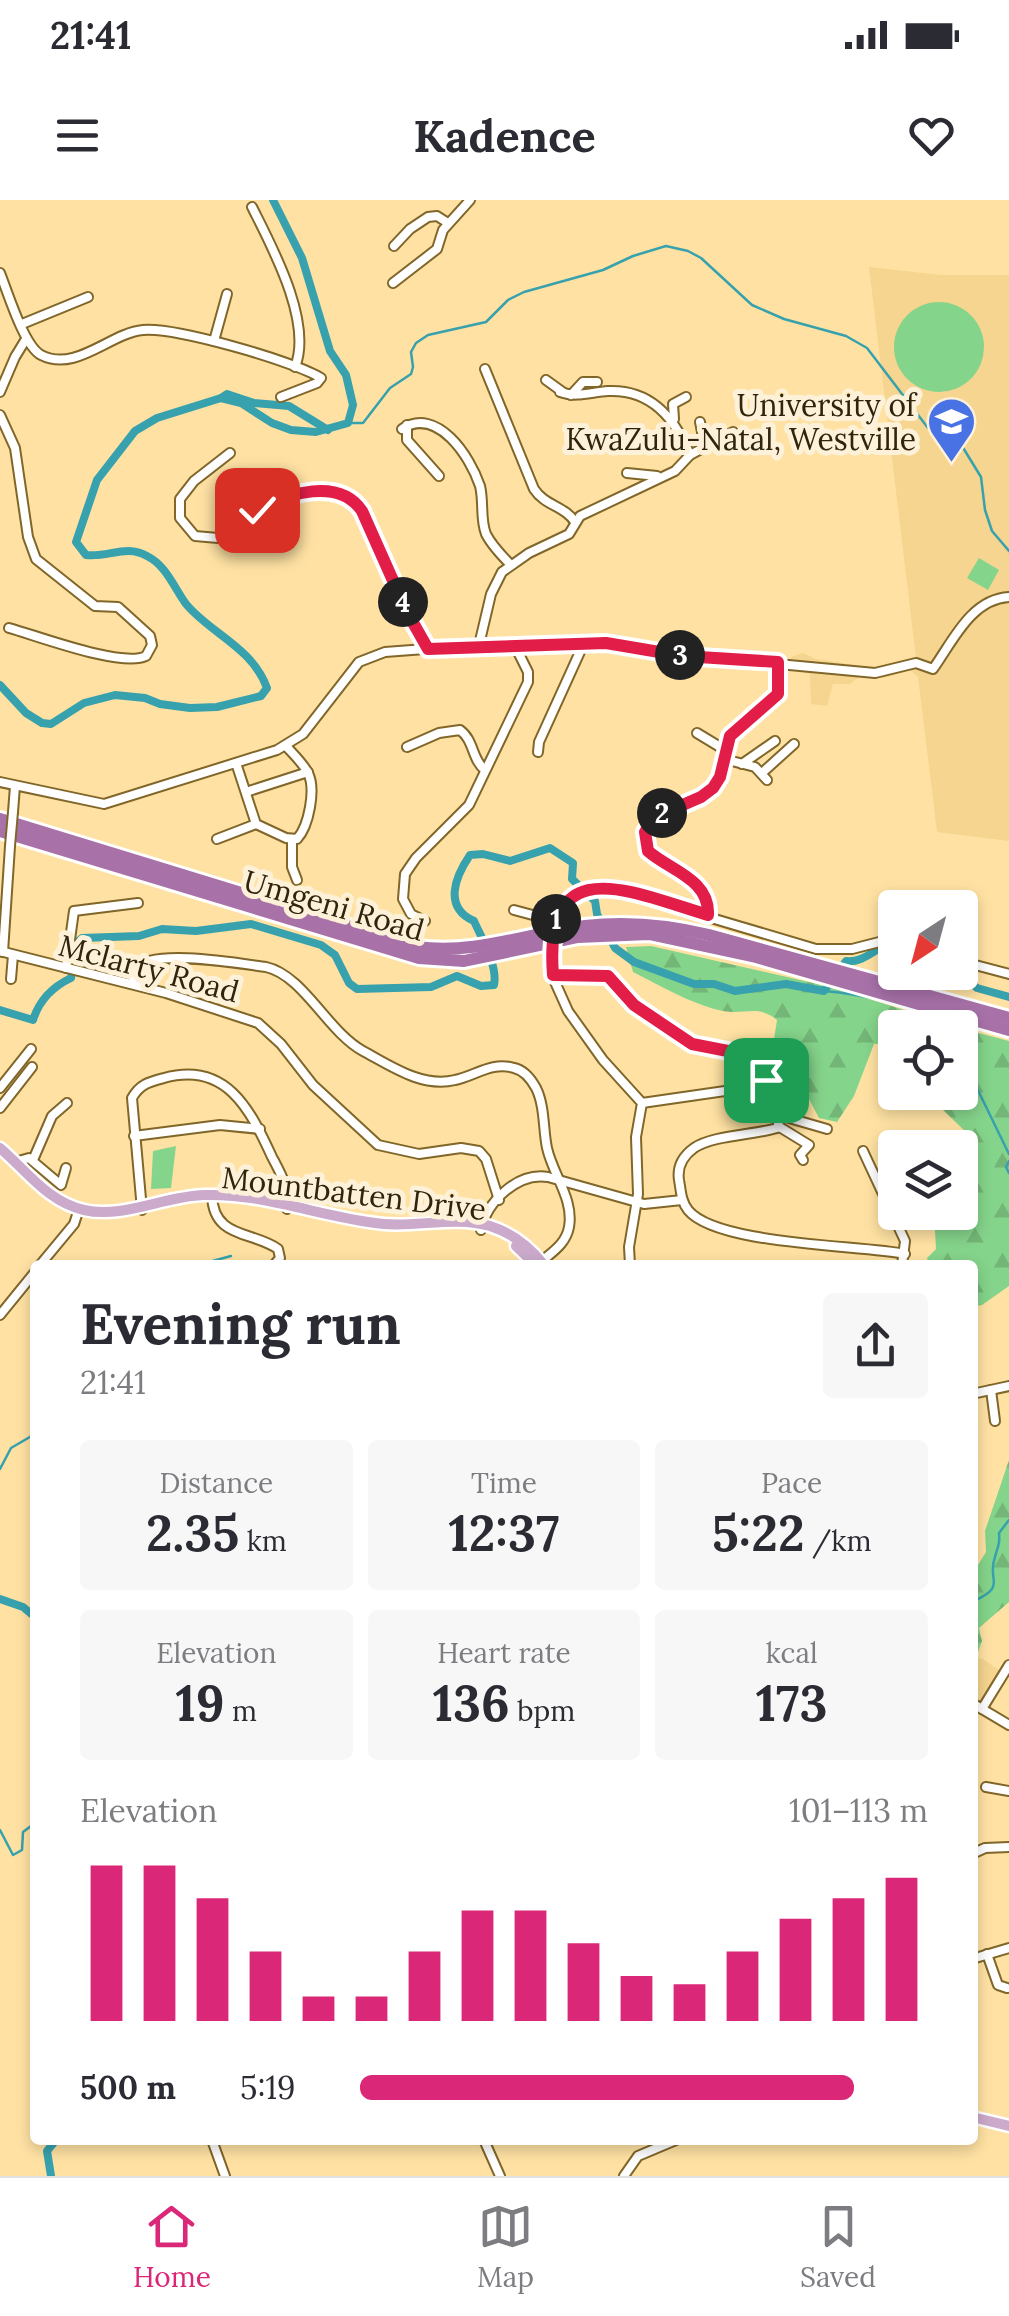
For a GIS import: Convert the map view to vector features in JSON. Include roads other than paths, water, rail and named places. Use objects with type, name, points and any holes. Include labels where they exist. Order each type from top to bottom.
[{"type":"highway","name":"Umgeni Road","points":[[6,816],[397,942],[486,952]]},
{"type":"highway","name":"Umgeni Road","points":[[0,832],[396,953],[443,960],[590,930],[692,931],[1009,1018]]},
{"type":"highway","name":"Umgeni Road","points":[[614,928],[736,952],[1009,1030]]},
{"type":"main road","points":[[0,1151],[52,1196],[79,1211]]},
{"type":"main road","points":[[0,1151],[54,1203],[79,1211]]},
{"type":"main road","name":"Mountbatten Drive","points":[[79,1211],[110,1212],[212,1197],[290,1204],[378,1223],[482,1227],[514,1240],[536,1260]]},
{"type":"main road","points":[[978,2118],[1009,2126]]},
{"type":"street","points":[[393,284],[437,248],[448,222],[470,200]]},
{"type":"street","points":[[252,207],[293,303],[298,356],[295,367]]},
{"type":"street","points":[[394,246],[432,216],[448,222]]},
{"type":"street","points":[[0,273],[26,339],[39,354],[54,359],[82,355],[144,330],[214,341],[317,374],[321,380],[281,397]]},
{"type":"street","points":[[214,341],[226,294]]},
{"type":"street","points":[[22,324],[88,297]]},
{"type":"street","points":[[0,392],[26,339]]},
{"type":"street","points":[[485,368],[534,489],[543,501],[575,522]]},
{"type":"street","points":[[546,380],[565,393],[617,391],[646,398],[674,423],[690,456]]},
{"type":"street","points":[[565,393],[583,382],[597,382]]},
{"type":"street","points":[[674,423],[672,408],[686,397]]},
{"type":"street","points":[[0,415],[15,448],[28,537],[36,560],[95,606],[118,607],[150,636],[152,645],[146,656],[134,660],[78,649],[9,628]]},
{"type":"street","points":[[438,476],[407,440],[404,427],[422,420],[435,424],[464,457],[480,489],[486,532],[511,565]]},
{"type":"street","points":[[700,422],[705,447]]},
{"type":"street","points":[[480,645],[496,578],[511,565],[569,534],[582,514],[680,468],[690,456],[733,432]]},
{"type":"street","points":[[230,453],[183,494],[179,512],[189,531],[201,538],[218,538],[267,504],[325,489],[345,494],[362,511],[428,649]]},
{"type":"street","points":[[628,474],[662,476]]},
{"type":"street","points":[[0,782],[104,804],[286,746],[303,734],[358,662],[385,652],[480,645],[624,644],[683,656],[875,673],[916,663],[933,669],[981,605],[1009,597]]},
{"type":"street","points":[[538,752],[584,643]]},
{"type":"street","points":[[425,921],[415,918],[403,899],[405,874],[465,810],[530,678],[514,644]]},
{"type":"street","points":[[708,915],[708,907],[692,880],[652,854],[645,845],[644,834],[655,817],[710,790],[720,777],[733,733],[778,694],[778,662]]},
{"type":"street","points":[[407,747],[439,733],[460,730],[485,770]]},
{"type":"street","points":[[698,733],[724,755],[765,776],[794,744]]},
{"type":"street","points":[[742,764],[775,740]]},
{"type":"street","points":[[286,746],[308,772],[307,825],[292,840]]},
{"type":"street","points":[[236,762],[256,824]]},
{"type":"street","points":[[246,792],[308,772]]},
{"type":"street","points":[[11,979],[5,953],[4,894],[10,846],[6,816],[15,786]]},
{"type":"street","points":[[216,839],[256,824],[292,840]]},
{"type":"street","points":[[292,840],[296,880]]},
{"type":"street","points":[[642,1103],[603,1060],[568,1011],[553,975],[554,923],[565,905],[583,891],[613,887],[822,950],[878,942]]},
{"type":"street","points":[[71,969],[74,911],[138,903]]},
{"type":"street","points":[[514,910],[554,923]]},
{"type":"street","name":"Mclarty Road","points":[[5,953],[132,984],[258,1022],[313,1085],[378,1145],[419,1154],[461,1148],[479,1152],[486,1158],[499,1200]]},
{"type":"street","points":[[132,984],[141,964],[170,958],[266,966],[281,972],[333,1029],[354,1046],[417,1079],[454,1081],[491,1067],[514,1068],[529,1077],[540,1098],[546,1146],[566,1199],[570,1224],[560,1246],[544,1260]]},
{"type":"street","points":[[978,966],[1009,974]]},
{"type":"street","points":[[553,975],[608,976],[634,1005],[695,1046],[736,1053],[778,1095],[783,1108],[780,1121]]},
{"type":"street","points":[[0,1088],[31,1049]]},
{"type":"street","points":[[0,1108],[32,1068]]},
{"type":"street","points":[[141,1208],[131,1101],[147,1082],[186,1072],[206,1076],[233,1092],[260,1130],[290,1204]]},
{"type":"street","points":[[642,1103],[725,1090],[778,1095]]},
{"type":"street","points":[[32,1160],[52,1116],[67,1102]]},
{"type":"street","points":[[630,1260],[642,1103]]},
{"type":"street","points":[[780,1121],[809,1145],[800,1155],[803,1160]]},
{"type":"street","points":[[827,1128],[780,1121],[692,1149],[678,1167],[682,1200],[702,1220],[759,1237],[905,1254]]},
{"type":"street","points":[[134,1136],[220,1125],[260,1130]]},
{"type":"street","points":[[864,1151],[905,1241],[903,1260]]},
{"type":"street","points":[[15,1162],[24,1157],[32,1160],[58,1184],[64,1182],[66,1168]]},
{"type":"street","points":[[482,1227],[485,1215],[524,1178],[556,1179],[637,1202],[682,1200]]},
{"type":"street","points":[[212,1197],[216,1213],[232,1232],[268,1242],[278,1249],[278,1260]]},
{"type":"street","points":[[44,1260],[79,1211]]},
{"type":"street","points":[[0,1315],[30,1278]]},
{"type":"street","points":[[978,1393],[1009,1386]]},
{"type":"street","points":[[991,1390],[995,1421]]},
{"type":"street","points":[[982,1708],[1009,1665]]},
{"type":"street","points":[[978,1706],[1009,1725]]},
{"type":"street","points":[[986,1786],[1009,1791]]},
{"type":"street","points":[[978,1851],[1009,1848]]},
{"type":"street","points":[[978,1957],[1009,1948]]},
{"type":"street","points":[[987,1954],[998,1984],[1007,1988]]},
{"type":"street","points":[[214,2145],[225,2176]]},
{"type":"street","points":[[486,2145],[500,2176]]},
{"type":"street","points":[[624,2176],[638,2156],[664,2145]]},
{"type":"waterway","points":[[0,685],[26,713],[51,724],[84,703],[115,695],[190,708],[217,707],[261,696],[267,688],[252,662],[196,615],[154,560],[132,551],[86,555],[76,542],[97,480],[135,431],[157,418],[221,398],[241,403],[291,430],[316,432],[348,423],[353,405],[346,375],[330,351],[302,258],[273,200]]},
{"type":"waterway","points":[[348,423],[363,423],[390,388],[411,374],[411,352],[428,335],[486,322],[508,300],[524,292],[603,270],[666,246],[701,258],[752,305],[784,319],[846,336],[867,348],[928,428],[962,446],[981,477],[992,531],[1009,551]]},
{"type":"waterway","points":[[221,398],[227,394],[254,403],[289,406],[328,430]]},
{"type":"waterway","points":[[0,1010],[33,1020],[47,995],[71,978],[77,942],[82,938],[251,924],[321,945],[335,955],[349,983],[357,989],[431,987],[457,976],[481,986],[494,985],[494,970],[485,944],[474,921],[464,915],[455,900],[456,882],[470,855],[510,861],[550,848],[573,863],[572,879],[595,901],[597,914],[615,948],[634,962],[694,984],[714,984],[735,991],[786,984],[824,991],[846,961],[878,949]]},
{"type":"waterway","points":[[978,988],[1009,997]]},
{"type":"waterway","points":[[824,991],[919,1010]]},
{"type":"waterway","points":[[978,1090],[1009,1154]]},
{"type":"waterway","points":[[1009,1161],[1009,1173]]},
{"type":"waterway","points":[[216,1260],[231,1256]]},
{"type":"waterway","points":[[0,1469],[11,1448],[30,1437]]},
{"type":"waterway","points":[[978,1599],[993,1587],[999,1533],[1009,1520]]},
{"type":"waterway","points":[[0,1599],[30,1613]]},
{"type":"waterway","points":[[0,1830],[13,1855],[22,1850],[23,1832],[30,1827]]},
{"type":"waterway","points":[[51,2176],[47,2151],[52,2145]]},
{"type":"place","name":"University of KwaZulu-Natal, Westville","points":[[951,464]]}]
